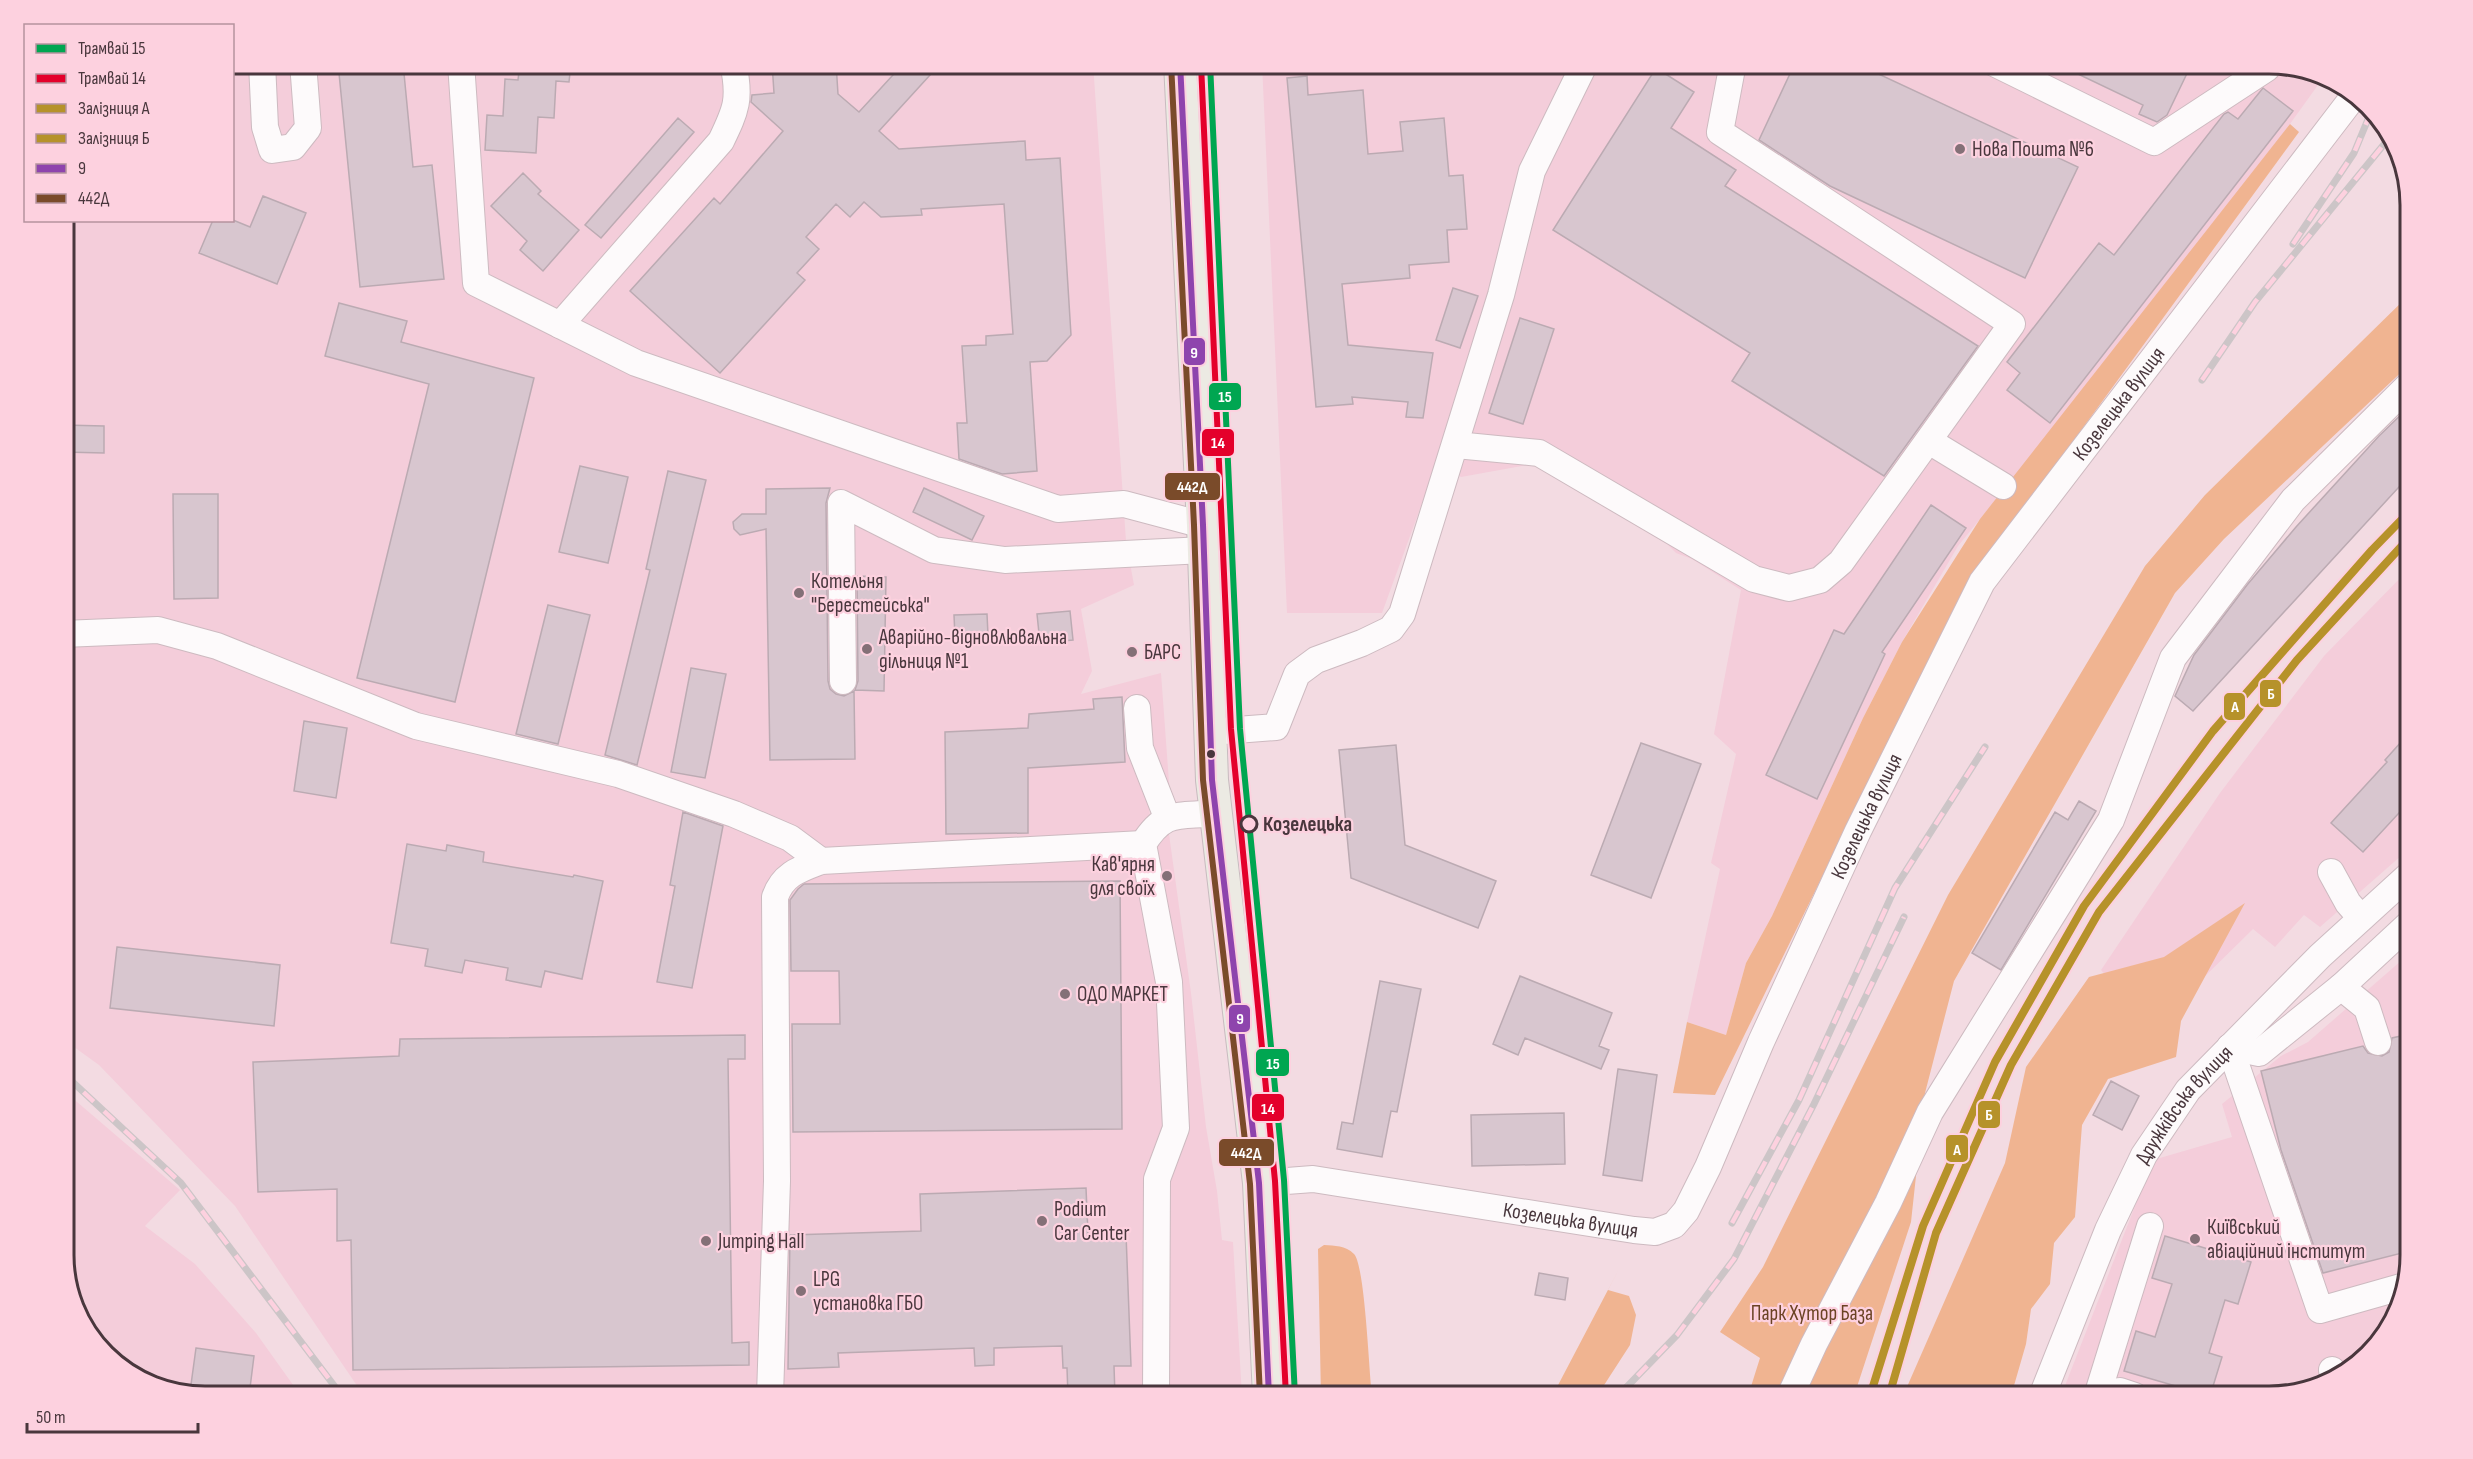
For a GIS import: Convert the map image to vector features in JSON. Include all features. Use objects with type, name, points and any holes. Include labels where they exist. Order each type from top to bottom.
[{"type":"main road","points":[[1181,74],[1204,537],[1215,813],[1259,1183],[1269,1386]]},
{"type":"street","points":[[263,74],[265,127],[272,150],[293,147],[308,128],[304,74]]},
{"type":"street","points":[[462,74],[476,283],[636,363],[1058,509],[1124,504],[1204,537]]},
{"type":"street","points":[[560,325],[721,141],[737,109],[735,74]]},
{"type":"street","points":[[1210,732],[1276,727],[1297,674],[1316,660],[1362,643],[1391,629],[1402,614],[1501,295],[1532,171],[1580,74]]},
{"type":"street","points":[[1456,445],[1539,453],[1754,579],[1789,588],[1820,580],[1841,561],[2012,324],[1720,132],[1730,74]]},
{"type":"street","points":[[2016,74],[2154,142],[2258,74]]},
{"type":"street","name":"Козелецька вулиця","points":[[1259,1183],[1312,1179],[1634,1230],[1655,1232],[1674,1225],[1686,1211],[1708,1167],[1761,1042],[1858,831],[1982,582],[2349,102]]},
{"type":"street","points":[[1795,1386],[1814,1344],[1888,1203],[1930,1112],[2111,820],[2173,658],[2293,500],[2399,395]]},
{"type":"street","points":[[1929,441],[2003,486]]},
{"type":"street","points":[[843,681],[841,503],[934,550],[1005,560],[1204,537]]},
{"type":"street","points":[[74,634],[158,630],[183,635],[217,646],[416,726],[618,774],[734,814],[790,838],[821,861]]},
{"type":"street","points":[[1137,708],[1140,748],[1167,817]]},
{"type":"street","points":[[1156,1386],[1157,1179],[1176,1128],[1169,982],[1143,844],[1152,829],[1167,817],[1215,813]]},
{"type":"street","points":[[770,1386],[777,1181],[776,897],[779,885],[792,872],[821,861],[1143,844]]},
{"type":"street","points":[[2331,872],[2348,903],[2361,918]]},
{"type":"street","name":"Дружківська вулиця","points":[[2046,1386],[2108,1230],[2144,1155],[2188,1090],[2320,956],[2400,883]]},
{"type":"street","points":[[2230,1047],[2259,1053],[2341,987],[2400,933]]},
{"type":"street","points":[[2341,987],[2367,1008],[2378,1042]]},
{"type":"street","points":[[2230,1047],[2320,1310],[2395,1289]]},
{"type":"street","points":[[2101,1386],[2150,1226]]},
{"type":"shaded area","points":[[234,74],[1094,74],[1126,541],[1134,585],[1081,609],[1092,671],[1081,694],[1161,673],[1170,796],[1148,797],[1150,817],[1168,827],[1222,1240],[1233,1242],[1241,1386],[357,1386],[235,1206],[99,1065],[74,1047],[74,222],[234,222]]},
{"type":"shaded area","points":[[1262,74],[2268,74],[2302,78],[2319,83],[2198,252],[1958,546],[1902,642],[1863,718],[1772,916],[1746,963],[1726,1035],[1687,1022],[1720,869],[1711,863],[1736,754],[1714,734],[1741,590],[1692,559],[1676,553],[1667,544],[1533,464],[1461,477],[1437,462],[1382,613],[1287,613]]},
{"type":"shaded area","points":[[2399,579],[2400,857],[2320,927],[2304,915],[2275,947],[2253,929],[2192,989],[2119,991],[2101,970],[2220,793],[2324,656]]},
{"type":"shaded area","points":[[2400,962],[2400,1254],[2395,1288],[2382,1320],[2361,1347],[2348,1358],[2319,1376],[2302,1381],[2268,1386],[2065,1386],[2153,1160],[2232,1137],[2222,1104],[2281,1056],[2308,1042]]},
{"type":"shaded area","points":[[74,1099],[180,1190],[145,1226],[195,1264],[256,1333],[294,1386],[205,1386],[171,1381],[139,1368],[106,1341],[87,1312],[76,1280],[74,1263]]},
{"type":"green space","points":[[2290,124],[2299,132],[1960,596],[1715,1095],[1673,1093],[1687,1022],[1726,1035],[1746,963],[1772,916],[1863,718],[1902,642],[1980,519]]},
{"type":"green space","name":"Парк Хутор База","points":[[2399,305],[2399,374],[2224,539],[2175,593],[1954,981],[1925,1093],[1911,1222],[1857,1386],[1751,1386],[1760,1358],[1720,1332],[1763,1267],[1948,895],[2145,566],[2205,495]]},
{"type":"green space","points":[[2245,903],[2181,1021],[2176,1057],[2108,1079],[2082,1125],[2075,1217],[2054,1243],[2050,1284],[2031,1309],[2026,1344],[2014,1386],[1907,1386],[2005,1163],[2026,1067],[2089,977],[2164,957]]},
{"type":"green space","points":[[1324,1245],[1340,1246],[1354,1254],[1358,1262],[1364,1298],[1371,1386],[1321,1386],[1318,1249]]},
{"type":"green space","points":[[1620,1267],[1608,1290],[1629,1296],[1636,1315],[1630,1345],[1603,1386],[1558,1386]]},
{"type":"building","points":[[339,74],[404,74],[413,167],[432,165],[444,279],[360,287]]},
{"type":"building","points":[[519,74],[570,74],[569,82],[556,81],[554,118],[538,117],[536,153],[485,150],[487,115],[503,116],[505,79],[518,80]]},
{"type":"building","points":[[773,74],[837,74],[838,94],[859,112],[894,74],[931,74],[879,131],[899,149],[1025,141],[1026,160],[1060,158],[1071,335],[1047,361],[1030,362],[1037,471],[1002,474],[959,459],[957,423],[967,423],[962,346],[986,345],[986,336],[1013,334],[1004,204],[921,209],[922,215],[881,217],[864,202],[850,217],[836,204],[806,237],[819,249],[797,273],[805,280],[720,373],[630,291],[714,198],[720,204],[783,131],[751,102],[752,95],[774,93]]},
{"type":"building","points":[[1652,74],[1666,74],[1694,92],[1671,128],[1736,170],[1725,186],[1978,346],[1884,476],[1732,381],[1750,353],[1553,230]]},
{"type":"building","points":[[1790,74],[1879,74],[2078,167],[2025,278],[1830,186],[1759,140]]},
{"type":"building","points":[[2078,74],[2187,74],[2167,115],[2157,122],[2139,114],[2143,105]]},
{"type":"building","points":[[1307,76],[1308,95],[1363,90],[1368,154],[1403,151],[1400,122],[1444,118],[1449,176],[1463,175],[1467,229],[1447,230],[1449,262],[1409,265],[1410,278],[1342,284],[1348,345],[1433,353],[1423,418],[1406,417],[1408,402],[1352,397],[1353,404],[1316,407],[1287,78]]},
{"type":"building","points":[[2263,88],[2293,111],[2050,423],[2007,390],[2020,373],[2007,362],[2099,243],[2114,255],[2224,114],[2228,112],[2238,119]]},
{"type":"building","points":[[678,118],[694,132],[601,238],[585,225]]},
{"type":"building","points":[[523,173],[541,191],[538,194],[579,230],[543,271],[520,250],[527,241],[491,206]]},
{"type":"building","points":[[263,196],[306,213],[277,284],[199,253],[212,222],[234,220],[250,227]]},
{"type":"building","points":[[1453,288],[1478,296],[1460,348],[1436,340]]},
{"type":"building","points":[[339,303],[407,321],[401,342],[534,378],[455,702],[357,678],[429,384],[325,356]]},
{"type":"building","points":[[1520,318],[1554,329],[1523,424],[1489,413]]},
{"type":"building","points":[[2399,416],[2399,487],[2193,711],[2175,696],[2194,655],[2247,585],[2379,436]]},
{"type":"building","points":[[74,425],[104,426],[104,453],[74,452]]},
{"type":"building","points":[[580,466],[628,477],[608,563],[559,552]]},
{"type":"building","points":[[668,471],[706,480],[637,765],[605,755],[650,570],[646,569]]},
{"type":"building","name":"Котельня \"Берестейська\"","points":[[830,488],[826,503],[828,681],[830,689],[836,694],[844,696],[854,691],[855,759],[770,760],[766,529],[740,535],[734,529],[733,522],[742,514],[766,514],[766,489]]},
{"type":"building","points":[[924,488],[984,516],[972,540],[913,512]]},
{"type":"building","points":[[173,494],[218,494],[218,598],[174,599]]},
{"type":"building","points":[[1931,505],[1966,528],[1882,652],[1885,654],[1817,799],[1766,775],[1834,630],[1844,634]]},
{"type":"building","name":"Аварійно-відновлювальна дільниця №1","points":[[857,576],[886,577],[884,691],[855,690],[858,681]]},
{"type":"building","points":[[548,605],[590,615],[558,744],[516,734]]},
{"type":"building","points":[[1070,611],[1073,640],[1040,643],[1037,614]]},
{"type":"building","points":[[987,614],[988,635],[955,637],[954,615]]},
{"type":"building","points":[[691,668],[726,674],[705,778],[671,772]]},
{"type":"building","points":[[1122,697],[1125,762],[1028,768],[1028,833],[946,834],[945,732],[1028,728],[1029,714],[1094,709],[1093,699]]},
{"type":"building","points":[[304,721],[347,728],[336,798],[294,791]]},
{"type":"building","points":[[1641,743],[1701,764],[1651,898],[1591,875]]},
{"type":"building","points":[[2400,744],[2400,812],[2363,852],[2331,823],[2387,762],[2385,760]]},
{"type":"building","points":[[1396,745],[1405,845],[1496,881],[1478,928],[1351,878],[1339,750]]},
{"type":"building","points":[[2079,801],[2096,811],[2001,970],[1972,953],[2055,812],[2068,820]]},
{"type":"building","points":[[683,812],[723,826],[692,988],[657,982],[675,886],[670,885]]},
{"type":"building","points":[[407,844],[446,851],[447,845],[484,852],[483,862],[603,881],[582,979],[545,971],[541,987],[506,980],[508,968],[465,960],[462,973],[425,966],[428,949],[391,943]]},
{"type":"building","points":[[1120,881],[1122,1129],[793,1132],[792,1024],[840,1024],[839,971],[791,971],[790,900],[804,884]]},
{"type":"building","points":[[117,947],[280,965],[274,1026],[110,1008]]},
{"type":"building","points":[[1520,976],[1612,1013],[1599,1046],[1609,1050],[1601,1069],[1525,1038],[1518,1055],[1493,1044]]},
{"type":"building","points":[[1380,981],[1421,989],[1397,1112],[1391,1111],[1382,1157],[1337,1149],[1342,1122],[1353,1124]]},
{"type":"building","points":[[745,1035],[745,1059],[728,1059],[732,1343],[749,1342],[749,1365],[353,1370],[351,1240],[337,1241],[337,1189],[258,1192],[253,1062],[399,1056],[400,1039]]},
{"type":"building","points":[[2400,1036],[2400,1254],[2323,1273],[2281,1150],[2261,1071],[2363,1046],[2368,1053],[2382,1056],[2389,1052],[2392,1038]]},
{"type":"building","points":[[1618,1069],[1657,1075],[1642,1181],[1603,1175]]},
{"type":"building","points":[[2111,1081],[2139,1096],[2122,1130],[2093,1115]]},
{"type":"building","points":[[1564,1113],[1565,1164],[1472,1166],[1471,1115]]},
{"type":"building","points":[[1086,1188],[1088,1234],[1126,1234],[1131,1366],[1114,1366],[1115,1386],[1068,1386],[1067,1368],[1063,1368],[1062,1346],[994,1348],[994,1365],[975,1366],[974,1348],[838,1353],[839,1367],[788,1369],[790,1235],[921,1231],[920,1194]]},
{"type":"building","points":[[2165,1236],[2251,1262],[2238,1304],[2225,1300],[2209,1353],[2222,1357],[2213,1386],[2176,1386],[2124,1371],[2136,1331],[2155,1337],[2172,1284],[2152,1278]]},
{"type":"building","points":[[1539,1273],[1568,1278],[1565,1300],[1535,1295]]},
{"type":"building","points":[[196,1348],[254,1356],[250,1386],[191,1384]]},
{"type":"railway","points":[[2293,244],[2354,153],[2368,120]]},
{"type":"railway","points":[[2202,380],[2255,302],[2384,144]]},
{"type":"railway","points":[[1732,1223],[1799,1100],[1895,888],[1985,747]]},
{"type":"railway","points":[[1628,1386],[1677,1335],[1734,1259],[1814,1104],[1904,917]]},
{"type":"railway","points":[[74,1083],[181,1183],[334,1386]]},
{"type":"tram line","name":"14","points":[[1201,74],[1231,729],[1275,1181],[1285,1386]]},
{"type":"tram line","name":"15","points":[[1210,74],[1240,729],[1284,1180],[1294,1386]]},
{"type":"rail line","name":"A","points":[[1873,1386],[1923,1226],[1995,1062],[2084,906],[2213,731],[2399,522]]},
{"type":"rail line","name":"Б","points":[[1892,1386],[1936,1233],[2011,1065],[2099,912],[2297,660],[2399,549]]},
{"type":"transit line","name":"442Д","points":[[1172,74],[1194,525],[1203,780],[1250,1184],[1260,1386]]},
{"type":"transit line","name":"9","points":[[1181,74],[1203,525],[1212,780],[1259,1183],[1269,1386]]},
{"type":"place","name":"Нова Пошта №6","points":[[1960,149]]},
{"type":"place","name":"Котельня \"Берестейська\"","points":[[799,593]]},
{"type":"place","name":"Аварійно-відновлювальна дільниця №1","points":[[867,649]]},
{"type":"place","name":"БАРС","points":[[1132,652]]},
{"type":"place","name":"Козелецька","points":[[1249,824]]},
{"type":"place","name":"Кав'ярня для своїх","points":[[1167,876]]},
{"type":"place","name":"ОДО МАРКЕТ","points":[[1065,994]]},
{"type":"place","name":"Podium Car Center","points":[[1042,1221]]},
{"type":"place","name":"Київський авіаційний інститут","points":[[2195,1239]]},
{"type":"place","name":"Jumping Hall","points":[[706,1241]]},
{"type":"place","name":"LPG установка ГБО","points":[[801,1291]]}]
